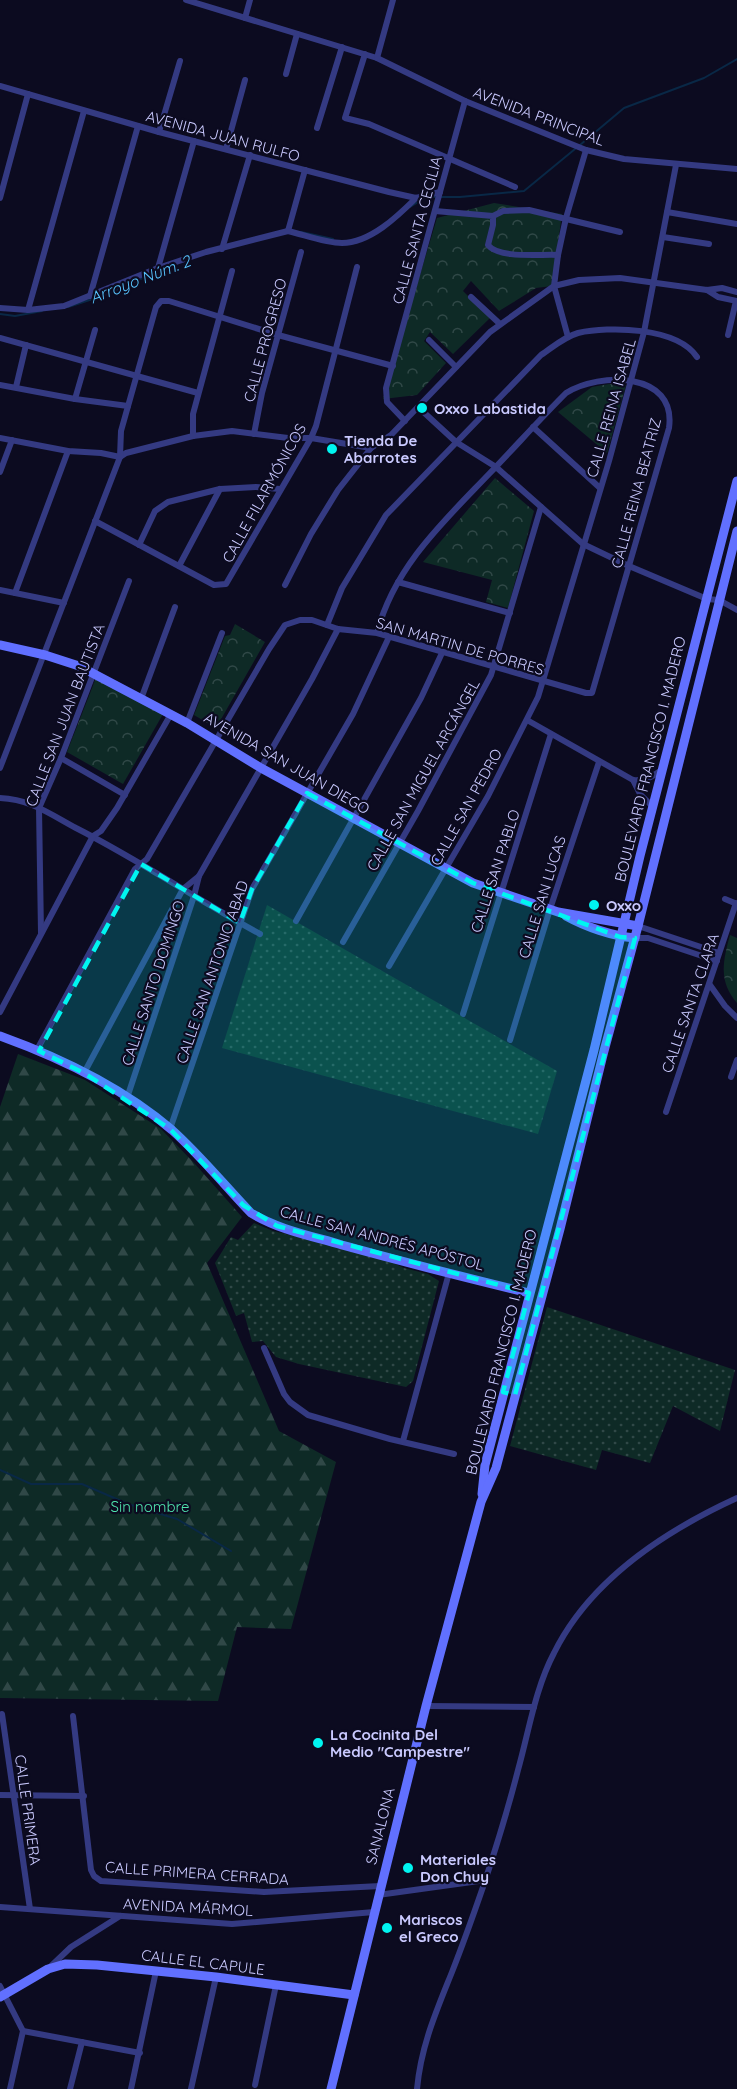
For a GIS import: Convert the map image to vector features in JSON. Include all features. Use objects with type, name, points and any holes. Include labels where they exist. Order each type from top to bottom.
[{"type":"main road","name":"BOULEVARD FRANCISCO I. MADERO","points":[[481,1502],[485,1465],[503,1392],[529,1293],[537,1272],[594,1050],[623,924],[737,482]]},
{"type":"main road","name":"BOULEVARD FRANCISCO I. MADERO","points":[[481,1502],[496,1468],[560,1228],[737,531]]},
{"type":"main road","name":"AVENIDA SAN JUAN DIEGO","points":[[0,645],[45,655],[93,674],[171,714],[307,794],[473,883],[554,911],[638,926]]},
{"type":"main road","name":"AVENIDA SAN JUAN DIEGO","points":[[554,911],[620,937],[635,938]]},
{"type":"main road","name":"CALLE SAN ANDRÉS APÓSTOL","points":[[0,1036],[84,1072],[127,1098],[170,1129],[251,1213],[263,1220],[351,1247],[529,1293]]},
{"type":"main road","points":[[503,1392],[515,1395]]},
{"type":"main road","name":"SANALONA","points":[[331,2089],[426,1706],[481,1502]]},
{"type":"main road","name":"CALLE EL CAPULE","points":[[48,1969],[65,1964],[76,1964],[216,1977],[354,1995]]},
{"type":"main road","points":[[1,1993],[48,1969]]},
{"type":"street","name":"AVENIDA PRINCIPAL","points":[[186,0],[377,58],[465,100],[586,150],[624,159],[737,170]]},
{"type":"street","points":[[245,18],[250,0]]},
{"type":"street","points":[[377,58],[393,0]]},
{"type":"street","points":[[286,74],[297,34]]},
{"type":"street","points":[[317,128],[342,47]]},
{"type":"street","points":[[365,54],[345,118],[369,124],[515,187]]},
{"type":"street","points":[[159,132],[180,61]]},
{"type":"street","points":[[226,149],[245,80]]},
{"type":"street","name":"AVENIDA JUAN RULFO","points":[[0,86],[159,132],[416,198],[440,192]]},
{"type":"street","points":[[0,198],[28,94]]},
{"type":"street","name":"CALLE SANTA CECILIA","points":[[405,421],[387,402],[388,382],[465,100]]},
{"type":"street","points":[[28,310],[84,111]]},
{"type":"street","points":[[90,296],[138,126]]},
{"type":"street","points":[[158,268],[194,141]]},
{"type":"street","points":[[568,337],[554,286],[566,218],[586,150]]},
{"type":"street","points":[[222,249],[250,155]]},
{"type":"street","name":"CALLE REINA ISABEL","points":[[551,653],[644,332],[676,165]]},
{"type":"street","points":[[288,231],[305,170]]},
{"type":"street","points":[[0,308],[28,310],[64,306],[158,268],[288,231],[345,243],[365,237],[386,226],[416,198]]},
{"type":"street","points":[[435,210],[493,216],[503,211],[529,210],[620,232]]},
{"type":"street","points":[[667,212],[737,224]]},
{"type":"street","points":[[493,216],[488,244],[492,249],[514,254],[558,255]]},
{"type":"street","points":[[663,237],[709,244]]},
{"type":"street","name":"CALLE PROGRESO","points":[[254,434],[262,393],[301,252]]},
{"type":"street","name":"CALLE FILARMÓNICOS","points":[[178,566],[214,585],[226,584],[230,578],[311,438],[323,405],[357,267]]},
{"type":"street","points":[[193,436],[192,418],[232,271]]},
{"type":"street","points":[[285,585],[311,534],[338,490],[371,448],[391,435],[500,324],[554,286],[579,280],[605,278],[655,282],[708,290],[722,288],[737,292]]},
{"type":"street","points":[[708,290],[718,297],[736,301],[728,336]]},
{"type":"street","points":[[471,297],[500,324]]},
{"type":"street","points":[[0,768],[120,457],[121,430],[156,307],[161,301],[169,301],[278,336],[393,366]]},
{"type":"street","points":[[75,399],[95,330]]},
{"type":"street","points":[[327,625],[342,588],[378,526],[456,441],[541,355],[568,337],[595,331],[644,332],[677,339],[697,357]]},
{"type":"street","points":[[0,338],[198,393]]},
{"type":"street","points":[[429,340],[456,367]]},
{"type":"street","points":[[16,387],[26,345]]},
{"type":"street","name":"CALLE REINA BEATRIZ","points":[[377,633],[384,609],[398,582],[426,539],[566,393],[581,385],[603,380],[631,382],[648,386],[659,393],[669,410],[670,421],[596,682]]},
{"type":"street","points":[[0,385],[128,406]]},
{"type":"street","points":[[418,407],[456,441],[496,466],[583,544],[628,566],[707,599],[719,600],[737,610]]},
{"type":"street","points":[[532,427],[600,488]]},
{"type":"street","points":[[0,438],[68,451],[120,457],[126,453],[193,436],[232,431],[288,438],[311,438],[371,448]]},
{"type":"street","points":[[0,472],[12,440]]},
{"type":"street","points":[[15,593],[68,451]]},
{"type":"street","points":[[139,545],[152,515],[158,507],[168,502],[220,489],[256,487],[280,489]]},
{"type":"street","points":[[95,521],[178,566],[220,489]]},
{"type":"street","name":"CALLE SAN MIGUEL ARCÁNGEL","points":[[343,942],[494,668],[541,507]]},
{"type":"street","name":"CALLE SAN JUAN BAUTISTA","points":[[41,933],[39,808],[61,758],[129,581]]},
{"type":"street","points":[[398,582],[510,613]]},
{"type":"street","points":[[0,590],[64,603]]},
{"type":"street","points":[[141,699],[175,608]]},
{"type":"street","name":"SAN MARTIN DE PORRES","points":[[216,741],[279,632],[285,625],[300,620],[312,620],[338,629],[377,633],[586,693],[592,693],[596,682]]},
{"type":"street","name":"CALLE SANTO DOMINGO","points":[[127,1098],[199,876],[338,629]]},
{"type":"street","points":[[187,723],[222,633]]},
{"type":"street","name":"CALLE SAN ANTONIO ABAD","points":[[170,1129],[252,888],[353,714],[389,637]]},
{"type":"street","points":[[296,921],[421,698],[442,653]]},
{"type":"street","name":"CALLE SAN PEDRO","points":[[389,966],[488,796],[527,720],[543,682],[551,653]]},
{"type":"street","points":[[0,1012],[93,836],[101,831],[125,795],[171,714]]},
{"type":"street","points":[[527,720],[633,780],[641,781],[651,778],[663,769]]},
{"type":"street","name":"CALLE SAN PABLO","points":[[463,1014],[552,734]]},
{"type":"street","points":[[39,1051],[39,1046],[135,869],[147,859],[216,741]]},
{"type":"street","points":[[0,747],[8,747]]},
{"type":"street","points":[[61,758],[125,795]]},
{"type":"street","name":"CALLE SAN LUCAS","points":[[510,1041],[554,911],[599,762]]},
{"type":"street","points":[[633,780],[640,794],[653,807]]},
{"type":"street","points":[[0,798],[22,800],[93,836],[261,934]]},
{"type":"street","name":"CALLE SANTO DOMINGO","points":[[84,1072],[183,890],[199,876]]},
{"type":"street","points":[[725,899],[737,903]]},
{"type":"street","name":"CALLE SANTA CLARA","points":[[666,1112],[737,903]]},
{"type":"street","points":[[638,926],[720,953]]},
{"type":"street","points":[[635,938],[648,938],[717,961]]},
{"type":"street","points":[[710,985],[737,1018]]},
{"type":"street","points":[[731,1077],[737,1060]]},
{"type":"street","points":[[403,1441],[449,1273]]},
{"type":"street","points":[[264,1348],[284,1394],[290,1402],[308,1415],[390,1439],[454,1454]]},
{"type":"street","points":[[417,2089],[427,2036],[486,1880],[506,1817],[534,1707],[552,1655],[585,1604],[615,1576],[664,1537],[689,1521],[737,1498]]},
{"type":"street","points":[[426,1706],[534,1707]]},
{"type":"street","name":"CALLE PRIMERA","points":[[2,1714],[30,1909]]},
{"type":"street","name":"CALLE PRIMERA CERRADA","points":[[73,1716],[91,1870],[100,1881],[264,1892],[379,1890],[486,1880]]},
{"type":"street","points":[[0,1795],[84,1796]]},
{"type":"street","name":"AVENIDA MÁRMOL","points":[[0,1907],[232,1924],[374,1912]]},
{"type":"street","points":[[48,1969],[71,1947],[121,1915]]},
{"type":"street","points":[[130,2089],[140,2053],[156,1971]]},
{"type":"street","points":[[191,2089],[216,1977]]},
{"type":"street","points":[[255,2085],[276,1985]]},
{"type":"street","points":[[1,1993],[23,2031],[10,2089]]},
{"type":"street","points":[[23,2031],[140,2053]]},
{"type":"street","points":[[70,2089],[82,2042]]},
{"type":"highlighted area","points":[[307,793],[473,883],[620,937],[635,938],[515,1395],[503,1392],[529,1293],[277,1226],[243,1205],[170,1129],[84,1073],[39,1051],[141,864],[240,923],[252,889]]},
{"type":"green space","points":[[494,203],[562,214],[552,286],[536,288],[499,311],[471,281],[463,291],[490,318],[453,354],[430,332],[424,341],[446,363],[417,395],[383,399],[437,218]]},
{"type":"green space","points":[[609,384],[626,385],[607,453],[558,412],[592,387]]},
{"type":"green space","points":[[495,478],[534,511],[508,608],[486,602],[492,580],[423,562]]},
{"type":"green space","points":[[235,624],[265,642],[216,728],[194,715],[225,636],[230,635]]},
{"type":"green space","points":[[96,678],[163,714],[123,784],[67,752]]},
{"type":"green space","points":[[267,905],[557,1071],[538,1134],[222,1048]]},
{"type":"green space","points":[[730,935],[737,938],[737,1003],[727,987],[724,970]]},
{"type":"green space","name":"Sin nombre","points":[[18,1054],[85,1080],[161,1129],[242,1217],[207,1263],[279,1431],[336,1462],[291,1629],[237,1627],[218,1701],[0,1698],[0,1107]]},
{"type":"green space","points":[[254,1223],[273,1231],[377,1255],[404,1268],[428,1274],[439,1281],[413,1381],[406,1387],[299,1364],[276,1357],[263,1341],[252,1342],[244,1313],[236,1316],[215,1263],[231,1237],[238,1240]]},
{"type":"green space","points":[[547,1307],[735,1370],[720,1431],[673,1406],[650,1463],[602,1450],[596,1470],[510,1446]]},
{"type":"waterway","points":[[580,145],[624,108],[704,78],[737,59]]},
{"type":"waterway","points":[[410,207],[426,197],[460,197],[524,191],[575,149]]},
{"type":"waterway","points":[[301,232],[333,239]]},
{"type":"waterway","name":"Arroyo Núm. 2","points":[[68,307],[108,294],[160,270]]},
{"type":"waterway","name":"Arroyo Núm. 2","points":[[0,314],[15,316],[42,311]]},
{"type":"waterway","points":[[0,1470],[31,1484],[82,1484],[128,1504],[177,1519],[231,1551]]},
{"type":"place","name":"Oxxo Labastida","points":[[422,408]]},
{"type":"place","name":"Tienda De Abarrotes","points":[[332,449]]},
{"type":"place","name":"Oxxo","points":[[594,905]]},
{"type":"place","name":"La Cocinita Del Medio \"Campestre\"","points":[[318,1743]]},
{"type":"place","name":"Materiales Don Chuy","points":[[408,1868]]},
{"type":"place","name":"Mariscos el Greco","points":[[387,1928]]}]
